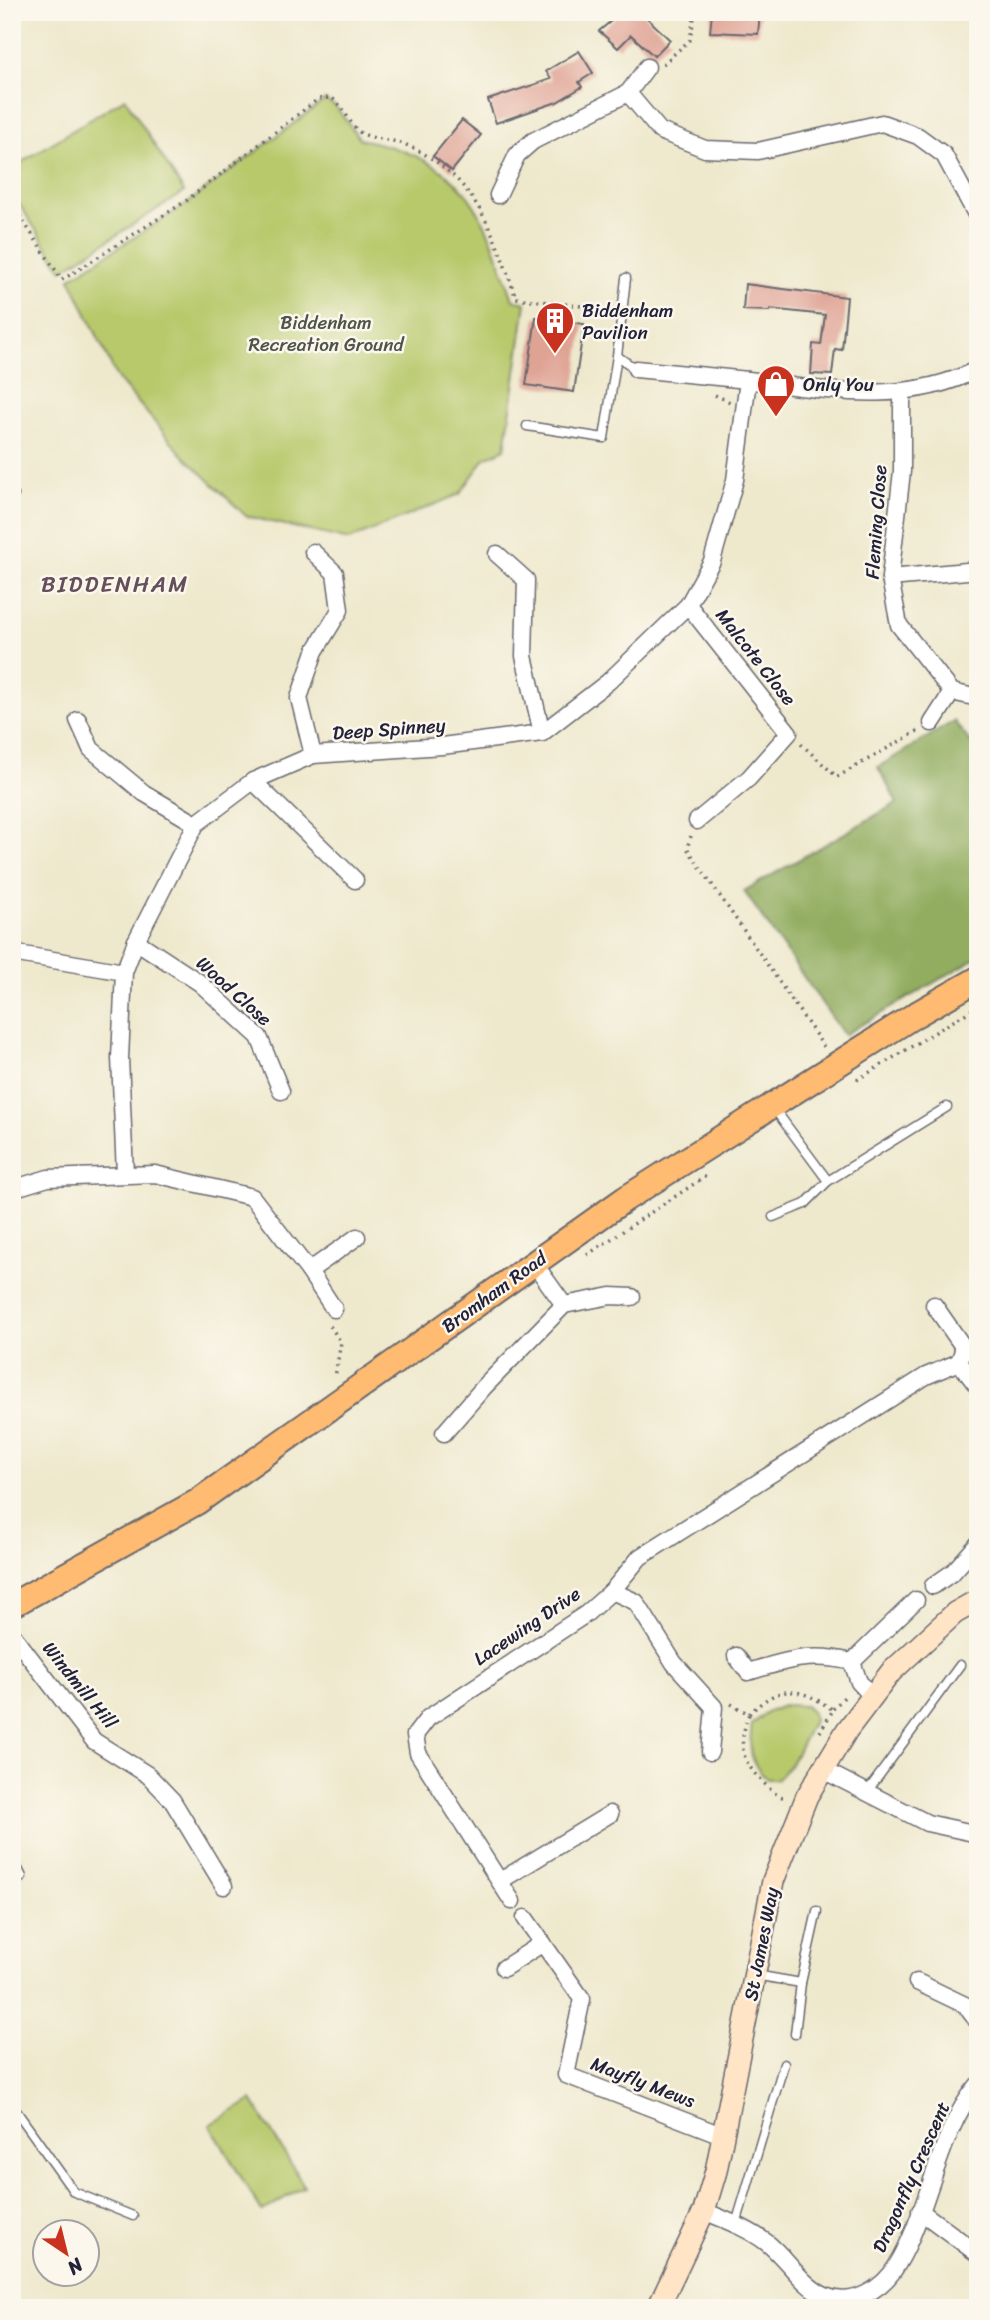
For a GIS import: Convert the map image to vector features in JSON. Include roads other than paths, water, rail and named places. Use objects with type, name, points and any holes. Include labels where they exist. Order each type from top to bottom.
[{"type":"main road","name":"Bromham Road","points":[[12,1605],[197,1502],[625,1199],[836,1065],[978,979]]},
{"type":"street","points":[[498,195],[517,155],[533,141],[628,93],[647,67]]},
{"type":"street","points":[[628,93],[660,131],[705,149],[758,151],[882,123],[919,136],[944,155],[978,218]]},
{"type":"street","points":[[636,369],[834,391],[902,393],[963,376],[978,369]]},
{"type":"street","points":[[497,554],[526,580],[524,656],[542,733],[608,682],[688,605],[716,547],[735,480],[748,380]]},
{"type":"street","name":"Fleming Close","points":[[902,393],[902,471],[890,578],[899,625],[951,692]]},
{"type":"street","points":[[313,552],[335,573],[341,610],[315,651],[299,698],[313,755]]},
{"type":"street","points":[[890,578],[978,570]]},
{"type":"street","name":"Malcote Close","points":[[688,605],[789,733],[749,778],[697,821]]},
{"type":"street","points":[[932,723],[951,692],[978,698]]},
{"type":"street","points":[[78,720],[90,749],[144,793],[196,824]]},
{"type":"street","name":"Deep Spinney","points":[[125,1174],[120,1058],[124,972],[136,941],[196,824],[253,781],[313,755],[442,746],[542,733]]},
{"type":"street","points":[[253,781],[355,880]]},
{"type":"street","name":"Wood Close","points":[[136,941],[200,983],[258,1037],[281,1091]]},
{"type":"street","points":[[12,953],[124,972]]},
{"type":"street","points":[[15,1183],[48,1178],[155,1174],[252,1197],[309,1271],[334,1309]]},
{"type":"street","points":[[309,1271],[357,1237]]},
{"type":"street","points":[[534,1263],[564,1305]]},
{"type":"street","points":[[443,1433],[564,1305],[611,1296],[632,1297]]},
{"type":"street","points":[[934,1305],[964,1348],[959,1362],[978,1387]]},
{"type":"street","name":"Lacewing Drive","points":[[512,1901],[418,1753],[415,1735],[428,1718],[586,1614],[612,1591],[640,1557],[926,1376],[959,1362]]},
{"type":"street","points":[[933,1586],[953,1572],[978,1544]]},
{"type":"street","points":[[612,1591],[636,1602],[674,1662],[714,1707],[710,1752]]},
{"type":"street","points":[[852,1662],[916,1600]]},
{"type":"street","name":"St James Way","points":[[658,2308],[704,2211],[723,2136],[773,1881],[807,1796],[872,1696],[891,1672],[955,1613],[978,1600]]},
{"type":"street","name":"Windmill Hill","points":[[12,1633],[94,1741],[148,1775],[172,1800],[224,1886]]},
{"type":"street","points":[[736,1656],[748,1672],[801,1656],[828,1656],[852,1662]]},
{"type":"street","points":[[852,1662],[859,1682],[872,1696]]},
{"type":"street","points":[[822,1770],[927,1824],[978,1834]]},
{"type":"street","points":[[500,1881],[610,1814]]},
{"type":"street","name":"Mayfly Mews","points":[[526,1918],[582,2000],[566,2075],[723,2136]]},
{"type":"street","points":[[505,1968],[542,1943]]},
{"type":"street","points":[[917,1982],[965,2004],[978,2022]]},
{"type":"street","name":"Dragonfly Crescent","points":[[704,2211],[736,2224],[766,2243],[825,2296],[841,2303],[878,2288],[897,2266],[956,2124],[978,2085]]},
{"type":"street","points":[[920,2211],[978,2254]]},
{"type":"lane","points":[[527,426],[604,438],[626,278]]},
{"type":"lane","points":[[617,356],[636,369]]},
{"type":"lane","points":[[772,1105],[828,1181]]},
{"type":"lane","points":[[774,1217],[805,1204],[828,1181],[947,1107]]},
{"type":"lane","points":[[867,1792],[961,1665]]},
{"type":"lane","points":[[12,1857],[22,1877],[12,1883]]},
{"type":"lane","points":[[795,2034],[817,1911]]},
{"type":"lane","points":[[755,1975],[802,1983]]},
{"type":"lane","points":[[736,2224],[784,2064]]},
{"type":"lane","points":[[12,2105],[74,2192],[134,2216]]},
{"type":"place","name":"Biddenham Pavilion","points":[[555,355]]},
{"type":"place","name":"Only You","points":[[776,418]]},
{"type":"district","name":"BIDDENHAM","points":[[115,584]]},
{"type":"park label","name":"Biddenham Recreation Ground","points":[[326,333]]}]
